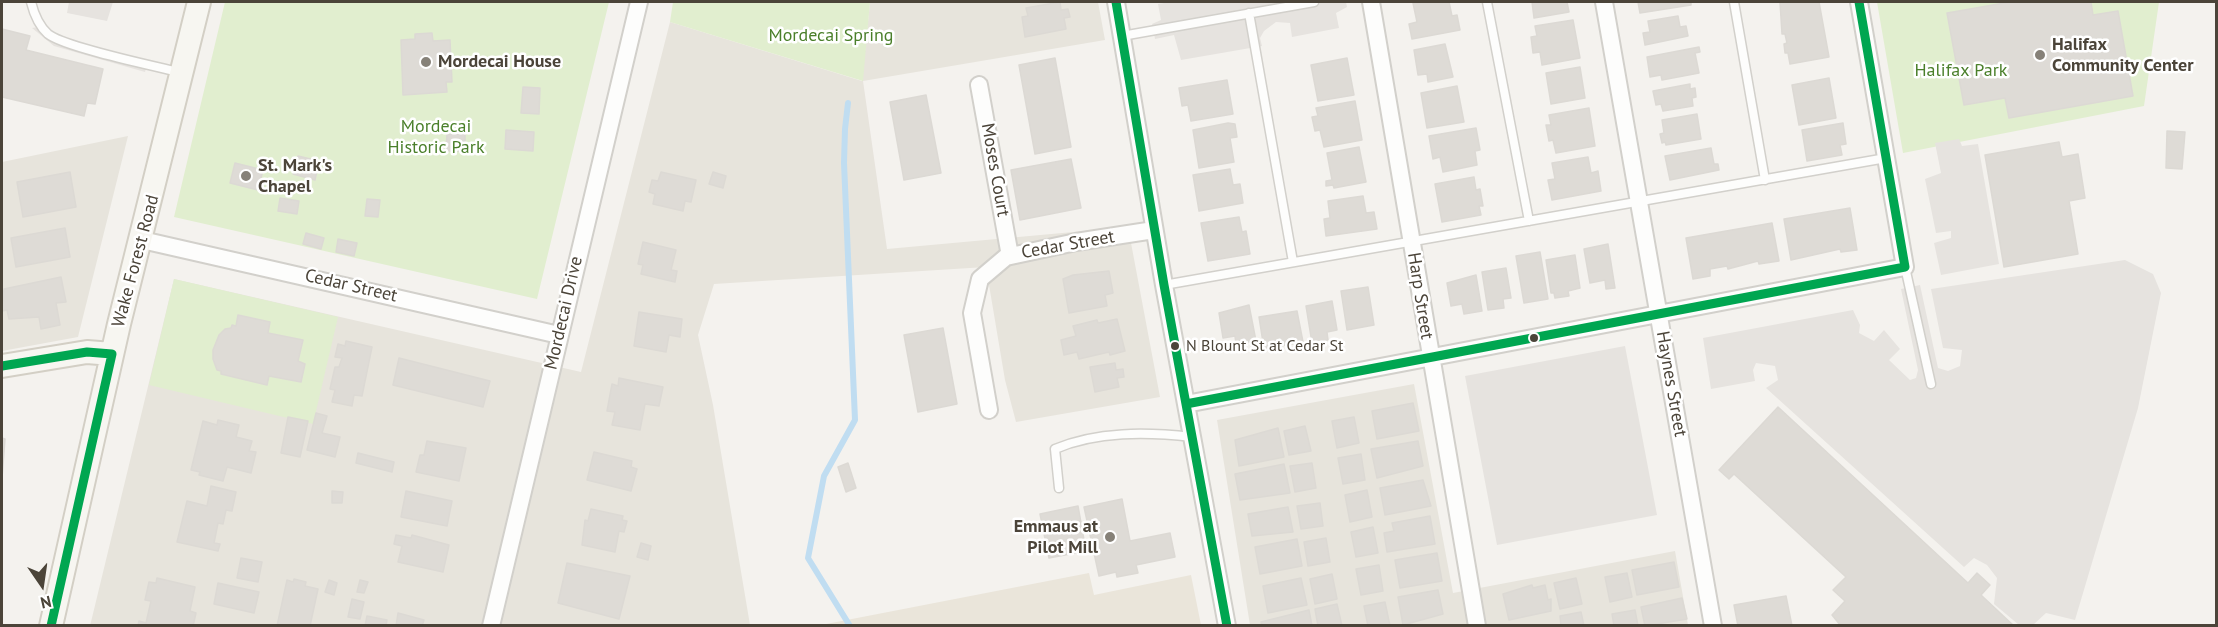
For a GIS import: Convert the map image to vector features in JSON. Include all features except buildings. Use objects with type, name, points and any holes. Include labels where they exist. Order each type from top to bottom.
[{"type":"main road","name":"Wake Forest Road","points":[[51,626],[112,354],[199,2]]},
{"type":"main road","points":[[2,366],[87,352],[112,354]]},
{"type":"street","name":"Mordecai Drive","points":[[491,626],[639,2]]},
{"type":"street","points":[[1116,2],[1154,231],[1227,626]]},
{"type":"street","name":"Harp Street","points":[[1371,2],[1477,626]]},
{"type":"street","name":"Haynes Street","points":[[1604,2],[1713,626]]},
{"type":"street","points":[[1186,404],[1905,267],[1859,2]]},
{"type":"street","name":"Moses Court","points":[[979,85],[1010,256]]},
{"type":"street","name":"Cedar Street","points":[[989,410],[972,314],[980,279],[1010,256],[1076,242],[1154,231]]},
{"type":"street","name":"Cedar Street","points":[[142,240],[559,334]]},
{"type":"lane","points":[[31,2],[35,18],[50,35],[96,51],[182,72]]},
{"type":"lane","points":[[1122,36],[1314,2]]},
{"type":"lane","points":[[1487,2],[1529,221]]},
{"type":"lane","points":[[1734,2],[1765,180]]},
{"type":"lane","points":[[1250,13],[1293,262]]},
{"type":"lane","points":[[1164,285],[1886,158]]},
{"type":"lane","points":[[1905,267],[1931,384]]},
{"type":"lane","points":[[1059,488],[1055,448],[1078,439],[1128,434],[1192,437]]},
{"type":"shaded area","points":[[69,2],[113,2],[107,21],[67,13]]},
{"type":"shaded area","points":[[870,2],[1098,2],[1105,40],[863,81],[887,249],[1128,227],[1160,397],[1016,422],[1005,380],[986,267],[714,284],[698,335],[713,405],[750,625],[90,626],[174,279],[581,372],[670,22],[862,81]]},
{"type":"shaded area","points":[[1170,2],[1346,2],[1347,7],[1336,13],[1339,28],[1292,37],[1290,23],[1276,22],[1264,31],[1260,38],[1262,46],[1181,60],[1174,35],[1155,39],[1152,24],[1161,20],[1158,4]]},
{"type":"shaded area","points":[[38,27],[61,39],[147,65],[145,72],[54,46],[32,28]]},
{"type":"shaded area","points":[[128,136],[78,337],[2,351],[2,162]]},
{"type":"shaded area","points":[[1959,139],[1962,146],[1978,144],[1999,264],[1941,275],[1934,243],[1951,238],[1951,231],[1936,233],[1925,179],[1941,173],[1935,143]]},
{"type":"shaded area","points":[[2125,260],[2153,274],[2161,293],[2138,408],[2075,620],[2046,613],[2033,625],[2019,625],[1994,604],[1997,578],[1987,565],[1974,558],[1964,567],[1766,388],[1778,380],[1775,366],[1756,363],[1753,370],[1755,381],[1711,389],[1703,338],[1853,310],[1860,325],[1859,333],[1874,341],[1884,330],[1900,349],[1889,360],[1910,380],[1916,378],[1918,370],[1901,289],[1920,285],[1938,368],[1948,371],[1960,366],[1962,350],[1943,348],[1931,289]]},
{"type":"shaded area","points":[[1625,346],[1657,515],[1497,545],[1465,376]]},
{"type":"shaded area","points":[[1414,384],[1453,593],[1675,551],[1688,625],[1250,625],[1217,420]]},
{"type":"shaded area","points":[[1089,573],[1094,595],[1191,575],[1201,625],[821,625]]},
{"type":"green space","name":"Mordecai Historic Park","points":[[225,2],[609,2],[537,299],[174,217]]},
{"type":"green space","name":"Mordecai Spring","points":[[673,2],[870,2],[863,81],[670,22]]},
{"type":"green space","name":"Halifax Park","points":[[1877,2],[2159,2],[2144,106],[1903,153]]},
{"type":"green space","points":[[174,279],[338,317],[313,424],[149,385]]},
{"type":"waterway","points":[[848,103],[844,163],[855,420],[824,476],[808,558],[850,626]]},
{"type":"transit line","points":[[1116,2],[1164,285],[1227,626]]},
{"type":"transit line","points":[[1186,404],[1905,267],[1859,2]]},
{"type":"transit line","points":[[2,366],[87,352],[112,354],[51,626]]},
{"type":"place","name":"Halifax Community Center","points":[[2040,55]]},
{"type":"place","name":"Mordecai House","points":[[426,62]]},
{"type":"place","name":"St. Mark's Chapel","points":[[246,176]]},
{"type":"place","name":"N Blount St at Cedar St","points":[[1175,346]]},
{"type":"place","name":"Emmaus at Pilot Mill","points":[[1110,537]]}]
